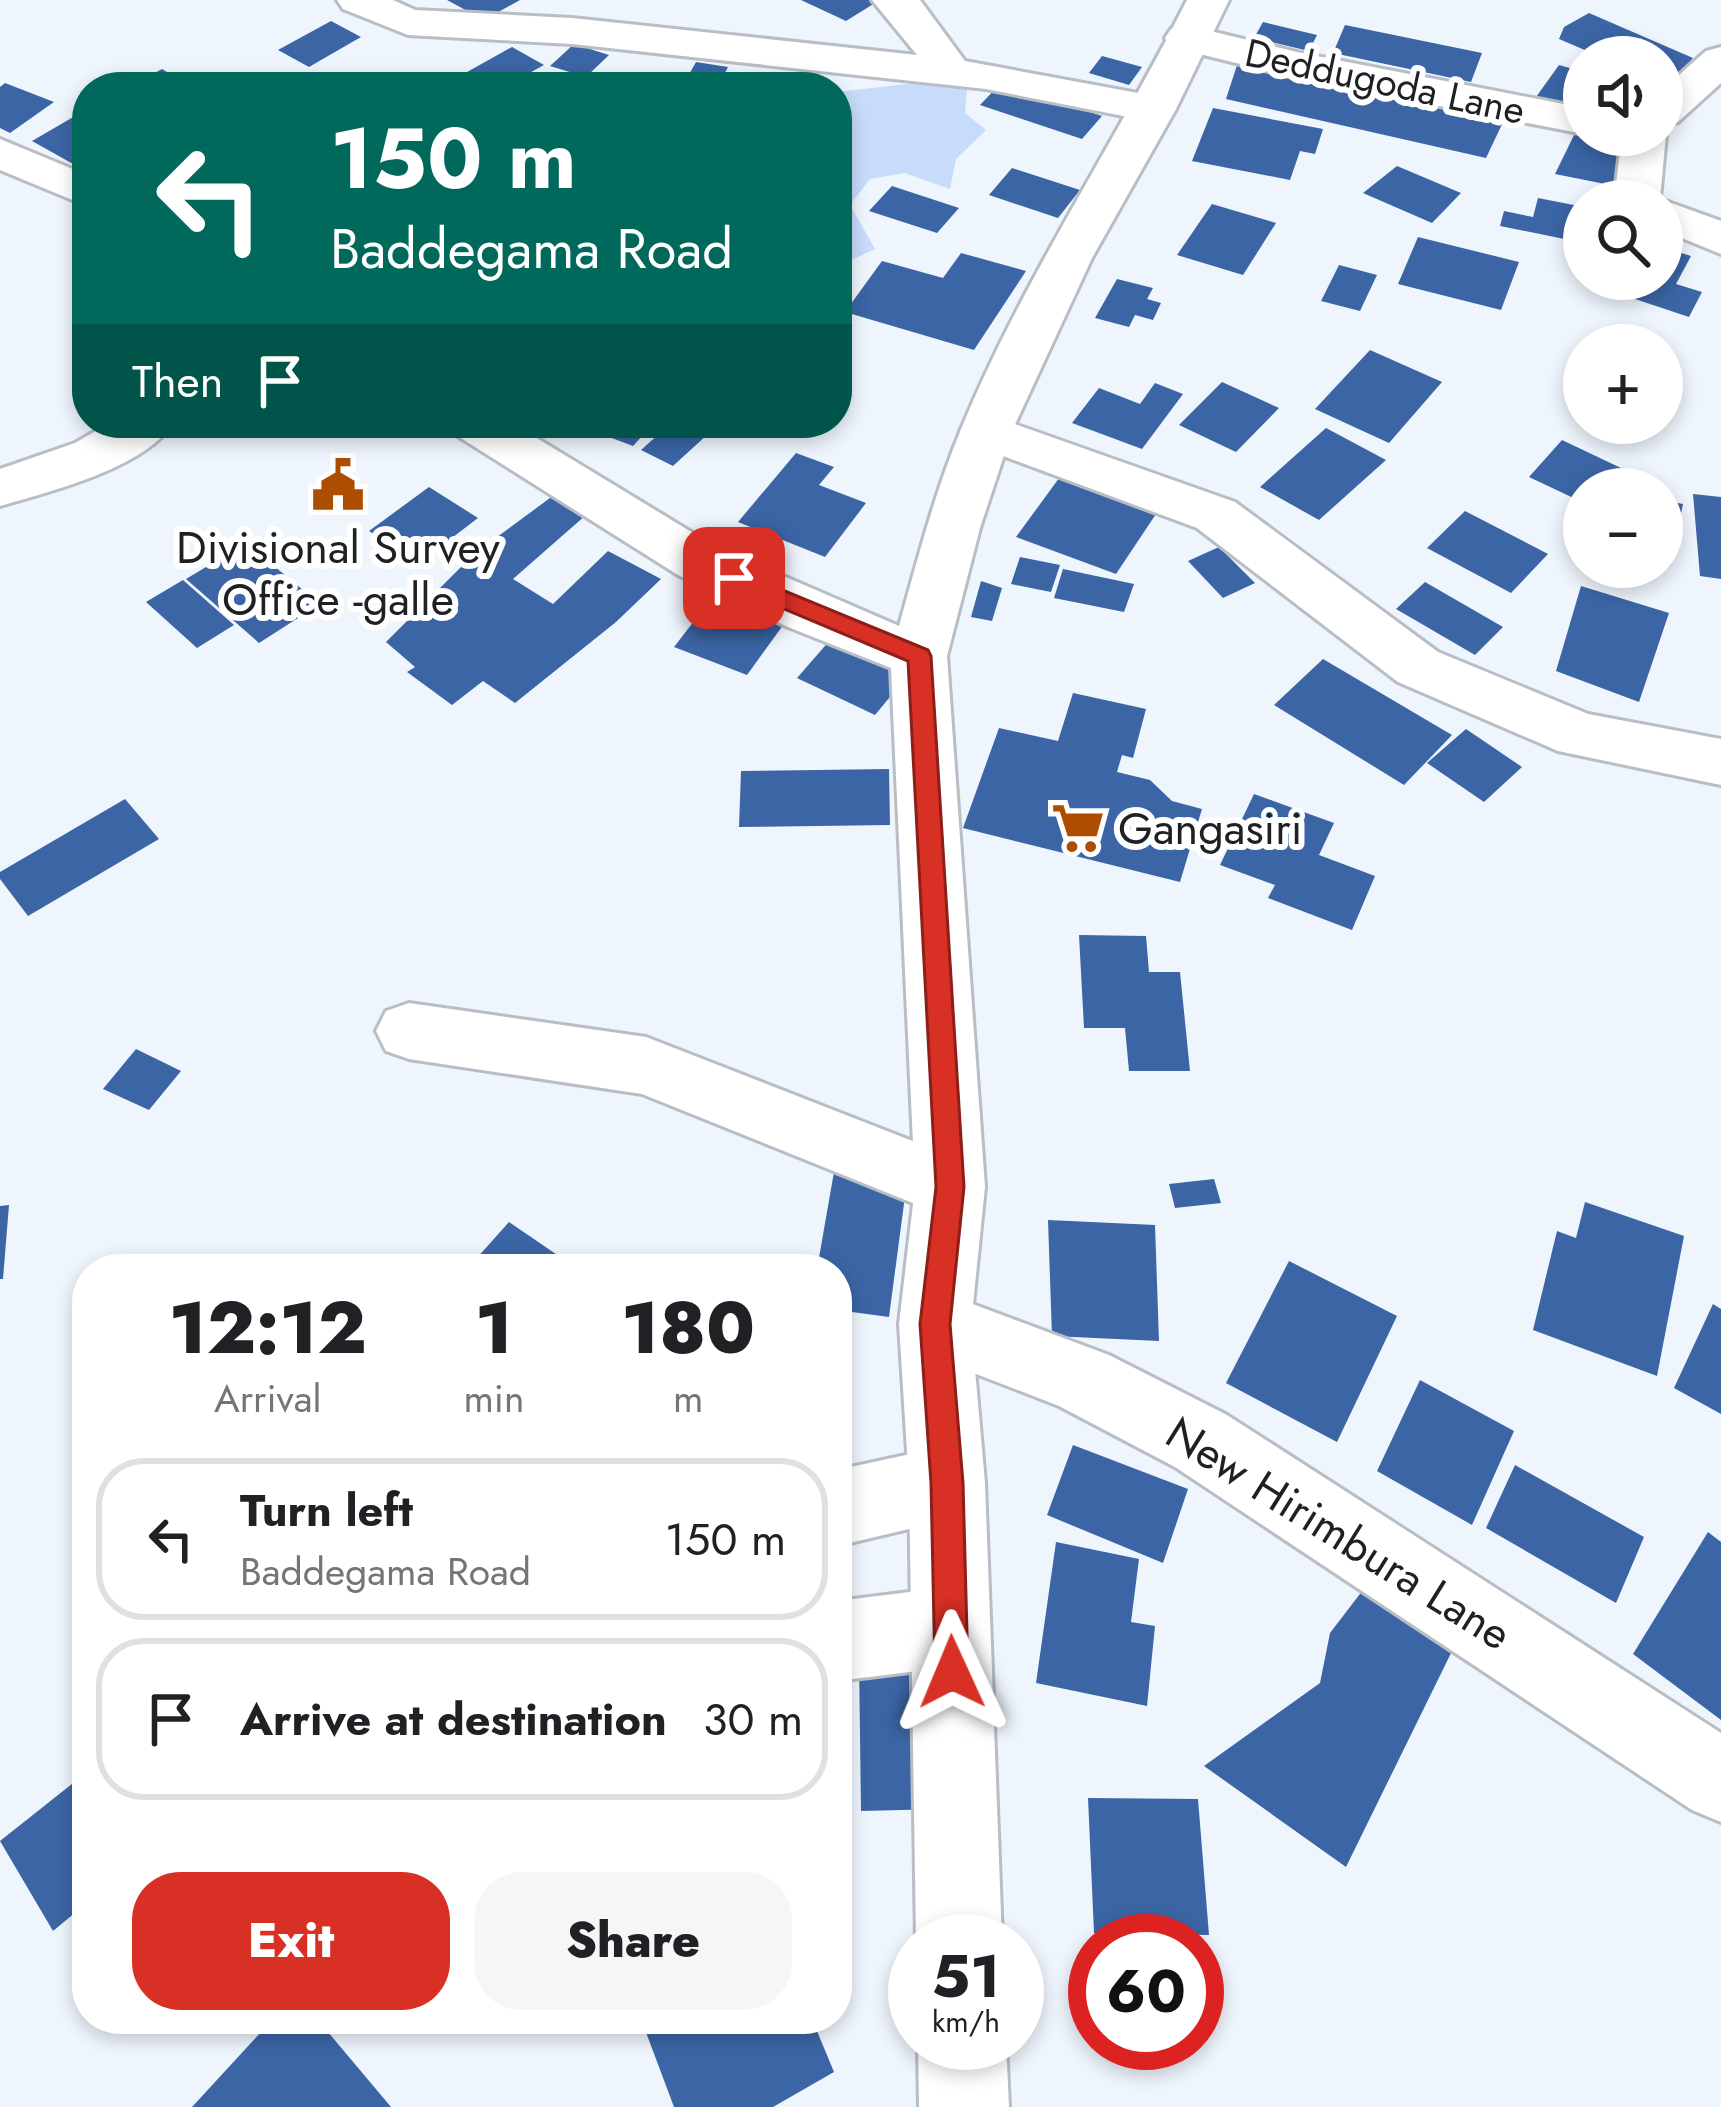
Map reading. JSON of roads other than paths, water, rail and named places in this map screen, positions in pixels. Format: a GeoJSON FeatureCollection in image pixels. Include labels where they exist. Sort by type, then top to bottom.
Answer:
{"type":"FeatureCollection","features":[{"type":"Feature","properties":{"kind":"street"},"geometry":{"type":"LineString","coordinates":[[358,0],[408,22],[572,31],[952,73],[1154,110]]}},
{"type":"Feature","properties":{"kind":"street"},"geometry":{"type":"LineString","coordinates":[[893,0],[903,6],[952,73]]}},
{"type":"Feature","properties":{"kind":"street"},"geometry":{"type":"LineString","coordinates":[[958,1914],[947,1483],[935,1324],[950,1187],[919,656],[953,528],[986,431],[1068,258],[1154,110],[1197,19]]}},
{"type":"Feature","properties":{"kind":"street","name":"Deddugoda Lane"},"geometry":{"type":"LineString","coordinates":[[1197,19],[1346,75],[1563,117]]}},
{"type":"Feature","properties":{"kind":"street"},"geometry":{"type":"LineString","coordinates":[[1683,94],[1721,60]]}},
{"type":"Feature","properties":{"kind":"street"},"geometry":{"type":"LineString","coordinates":[[0,153],[72,186]]}},
{"type":"Feature","properties":{"kind":"street"},"geometry":{"type":"LineString","coordinates":[[1683,222],[1721,239]]}},
{"type":"Feature","properties":{"kind":"street"},"geometry":{"type":"LineString","coordinates":[[986,431],[1216,515],[1418,667],[1579,735],[1721,762]]}},
{"type":"Feature","properties":{"kind":"street"},"geometry":{"type":"LineString","coordinates":[[0,488],[94,456],[123,438]]}},
{"type":"Feature","properties":{"kind":"street"},"geometry":{"type":"LineString","coordinates":[[498,438],[697,561],[808,613],[919,656]]}},
{"type":"Feature","properties":{"kind":"street"},"geometry":{"type":"LineString","coordinates":[[409,1031],[646,1066],[950,1187]]}},
{"type":"Feature","properties":{"kind":"street","name":"New Hirimbura Lane"},"geometry":{"type":"LineString","coordinates":[[935,1324],[1083,1380],[1201,1441],[1721,1781]]}},
{"type":"Feature","properties":{"kind":"street"},"geometry":{"type":"LineString","coordinates":[[852,1505],[947,1483]]}},
{"type":"Feature","properties":{"kind":"street"},"geometry":{"type":"LineString","coordinates":[[852,1639],[950,1627]]}},
{"type":"Feature","properties":{"kind":"street"},"geometry":{"type":"LineString","coordinates":[[963,2070],[964,2107]]}},
{"type":"Feature","properties":{"kind":"place","name":"Divisional Survey Office -galle"},"geometry":{"type":"Point","coordinates":[338,485]}},
{"type":"Feature","properties":{"kind":"place","name":"Gangasiri"},"geometry":{"type":"Point","coordinates":[1078,828]}}]}
